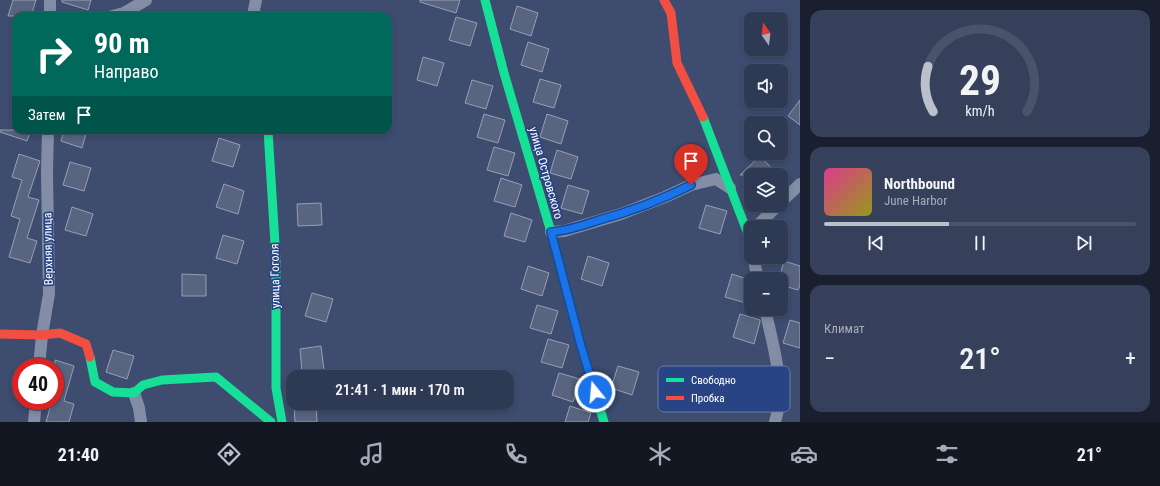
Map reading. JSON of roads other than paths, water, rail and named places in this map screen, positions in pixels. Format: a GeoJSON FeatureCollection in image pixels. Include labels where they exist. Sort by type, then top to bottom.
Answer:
{"type":"FeatureCollection","features":[{"type":"Feature","properties":{"kind":"street"},"geometry":{"type":"LineString","coordinates":[[50,0],[50,12]]}},
{"type":"Feature","properties":{"kind":"street"},"geometry":{"type":"LineString","coordinates":[[126,12],[146,0]]}},
{"type":"Feature","properties":{"kind":"street","name":"улица Островского"},"geometry":{"type":"LineString","coordinates":[[485,0],[504,73],[551,232],[581,346],[604,422]]}},
{"type":"Feature","properties":{"kind":"street"},"geometry":{"type":"LineString","coordinates":[[664,0],[671,13],[677,63],[706,124],[730,188],[746,220]]}},
{"type":"Feature","properties":{"kind":"street","name":"Верхняя улица"},"geometry":{"type":"LineString","coordinates":[[40,358],[49,294],[48,134]]}},
{"type":"Feature","properties":{"kind":"street","name":"улица Гоголя"},"geometry":{"type":"LineString","coordinates":[[268,134],[268,156],[276,260],[276,388],[282,422]]}},
{"type":"Feature","properties":{"kind":"street"},"geometry":{"type":"LineString","coordinates":[[551,232],[564,231],[621,214],[691,185],[716,178],[730,188]]}},
{"type":"Feature","properties":{"kind":"street"},"geometry":{"type":"LineString","coordinates":[[795,197],[800,184]]}},
{"type":"Feature","properties":{"kind":"street"},"geometry":{"type":"LineString","coordinates":[[763,220],[771,212]]}},
{"type":"Feature","properties":{"kind":"street"},"geometry":{"type":"LineString","coordinates":[[767,316],[778,366]]}},
{"type":"Feature","properties":{"kind":"street"},"geometry":{"type":"LineString","coordinates":[[0,334],[42,335],[60,333],[86,344],[92,362],[95,382],[113,392],[134,393],[143,385],[162,380],[216,377],[271,422]]}},
{"type":"Feature","properties":{"kind":"street"},"geometry":{"type":"LineString","coordinates":[[134,393],[139,408],[141,422]]}},
{"type":"Feature","properties":{"kind":"street"},"geometry":{"type":"LineString","coordinates":[[34,422],[35,410]]}},
{"type":"Feature","properties":{"kind":"street"},"geometry":{"type":"LineString","coordinates":[[775,422],[778,412]]}}]}
